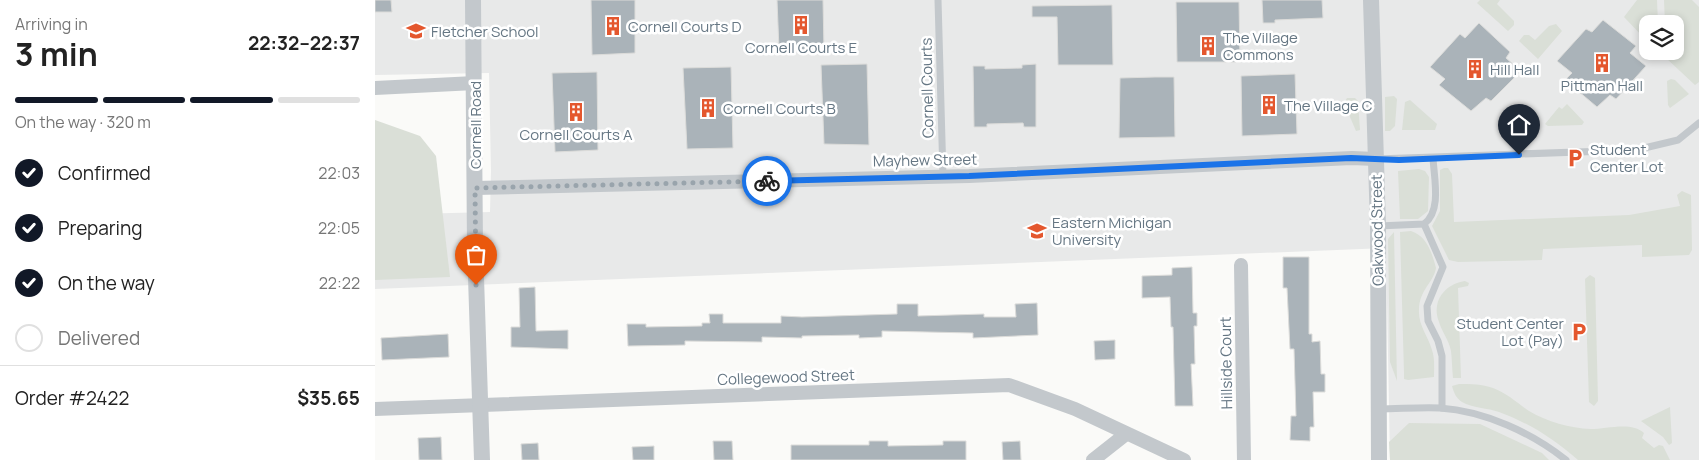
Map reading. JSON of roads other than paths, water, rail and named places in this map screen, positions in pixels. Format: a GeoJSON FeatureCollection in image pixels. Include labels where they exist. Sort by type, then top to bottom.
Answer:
{"type":"FeatureCollection","features":[{"type":"Feature","properties":{"kind":"street","name":"Cornell Road"},"geometry":{"type":"LineString","coordinates":[[473,0],[481,460]]}},
{"type":"Feature","properties":{"kind":"street","name":"Oakwood Street"},"geometry":{"type":"LineString","coordinates":[[1371,0],[1378,226],[1379,460]]}},
{"type":"Feature","properties":{"kind":"street"},"geometry":{"type":"LineString","coordinates":[[375,88],[475,83]]}},
{"type":"Feature","properties":{"kind":"street","name":"Mayhew Street"},"geometry":{"type":"LineString","coordinates":[[475,188],[943,176],[1351,158],[1375,159]]}},
{"type":"Feature","properties":{"kind":"street","name":"Hillside Court"},"geometry":{"type":"LineString","coordinates":[[1241,265],[1244,460]]}},
{"type":"Feature","properties":{"kind":"street","name":"Collegewood Street"},"geometry":{"type":"LineString","coordinates":[[375,409],[1009,385],[1075,409],[1183,460]]}},
{"type":"Feature","properties":{"kind":"street"},"geometry":{"type":"LineString","coordinates":[[1093,460],[1126,434]]}},
{"type":"Feature","properties":{"kind":"lane","name":"Cornell Courts"},"geometry":{"type":"LineString","coordinates":[[938,0],[943,176]]}},
{"type":"Feature","properties":{"kind":"lane"},"geometry":{"type":"LineString","coordinates":[[1375,159],[1636,150],[1678,140],[1699,123]]}},
{"type":"Feature","properties":{"kind":"lane"},"geometry":{"type":"LineString","coordinates":[[1378,226],[1424,224],[1432,216],[1435,206],[1433,158]]}},
{"type":"Feature","properties":{"kind":"lane"},"geometry":{"type":"LineString","coordinates":[[1424,224],[1441,264],[1442,273],[1429,299],[1427,314],[1442,356],[1442,408]]}},
{"type":"Feature","properties":{"kind":"lane"},"geometry":{"type":"LineString","coordinates":[[1379,409],[1442,408],[1496,420],[1527,433],[1566,460]]}},
{"type":"Feature","properties":{"kind":"place","name":"Cornell Courts E"},"geometry":{"type":"Point","coordinates":[801,25]}},
{"type":"Feature","properties":{"kind":"place","name":"Cornell Courts D"},"geometry":{"type":"Point","coordinates":[613,26]}},
{"type":"Feature","properties":{"kind":"place","name":"Fletcher School"},"geometry":{"type":"Point","coordinates":[416,31]}},
{"type":"Feature","properties":{"kind":"place","name":"The Village Commons"},"geometry":{"type":"Point","coordinates":[1208,46]}},
{"type":"Feature","properties":{"kind":"place","name":"Pittman Hall"},"geometry":{"type":"Point","coordinates":[1602,63]}},
{"type":"Feature","properties":{"kind":"place","name":"Hill Hall"},"geometry":{"type":"Point","coordinates":[1475,69]}},
{"type":"Feature","properties":{"kind":"place","name":"The Village C"},"geometry":{"type":"Point","coordinates":[1269,105]}},
{"type":"Feature","properties":{"kind":"place","name":"Cornell Courts B"},"geometry":{"type":"Point","coordinates":[708,108]}},
{"type":"Feature","properties":{"kind":"place","name":"Cornell Courts A"},"geometry":{"type":"Point","coordinates":[576,112]}},
{"type":"Feature","properties":{"kind":"place","name":"Student Center Lot"},"geometry":{"type":"Point","coordinates":[1575,158]}},
{"type":"Feature","properties":{"kind":"place","name":"Eastern Michigan University"},"geometry":{"type":"Point","coordinates":[1037,231]}},
{"type":"Feature","properties":{"kind":"place","name":"Student Center Lot (Pay)"},"geometry":{"type":"Point","coordinates":[1579,332]}}]}
